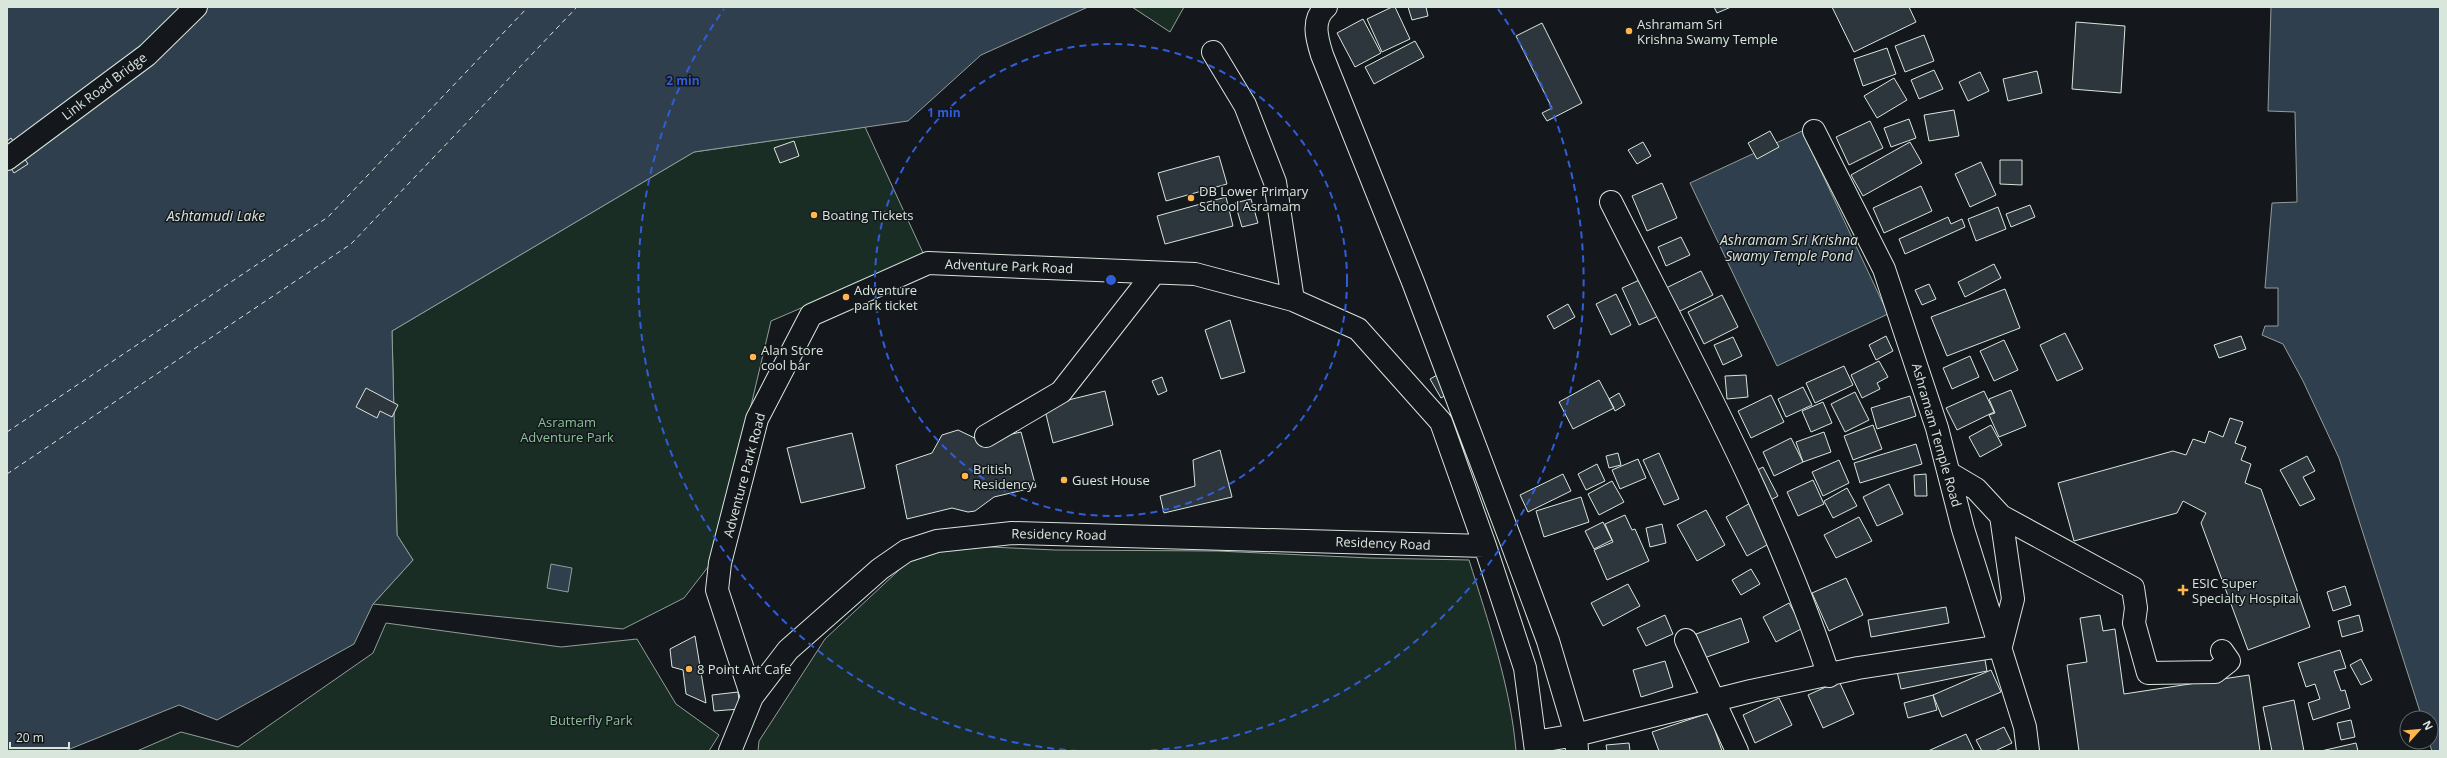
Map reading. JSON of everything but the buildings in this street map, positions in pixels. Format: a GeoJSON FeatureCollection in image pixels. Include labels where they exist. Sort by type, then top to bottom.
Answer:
{"type":"FeatureCollection","features":[{"type":"Feature","properties":{"kind":"street","name":"Link Road Bridge"},"geometry":{"type":"LineString","coordinates":[[7,158],[147,55],[196,7]]}},
{"type":"Feature","properties":{"kind":"street"},"geometry":{"type":"LineString","coordinates":[[1326,7],[1321,11],[1316,22],[1316,35],[1322,55],[1412,282],[1548,641],[1576,743]]}},
{"type":"Feature","properties":{"kind":"street"},"geometry":{"type":"LineString","coordinates":[[1213,52],[1245,105],[1275,182],[1293,300]]}},
{"type":"Feature","properties":{"kind":"street","name":"Ashramam Temple Road"},"geometry":{"type":"LineString","coordinates":[[1814,131],[1884,269],[1913,351],[1937,428],[1971,554],[2001,646],[2025,727],[2028,751]]}},
{"type":"Feature","properties":{"kind":"street"},"geometry":{"type":"LineString","coordinates":[[1611,202],[1733,445],[1792,571],[1808,612],[1829,676]]}},
{"type":"Feature","properties":{"kind":"street","name":"Adventure Park Road"},"geometry":{"type":"LineString","coordinates":[[752,697],[717,590],[720,563],[757,419],[811,315],[928,263],[1195,274],[1293,300],[1358,329],[1440,422],[1485,546],[1525,668],[1536,746]]}},
{"type":"Feature","properties":{"kind":"street"},"geometry":{"type":"LineString","coordinates":[[986,436],[1061,392],[1154,273]]}},
{"type":"Feature","properties":{"kind":"street"},"geometry":{"type":"LineString","coordinates":[[1948,473],[1976,489],[2003,526],[2133,588],[2136,608],[2134,623],[2148,673],[2215,672],[2229,661],[2222,651]]}},
{"type":"Feature","properties":{"kind":"street"},"geometry":{"type":"LineString","coordinates":[[1536,746],[1576,743],[1751,691],[1829,676],[1858,668],[2001,646],[2012,599],[2003,526]]}},
{"type":"Feature","properties":{"kind":"street"},"geometry":{"type":"LineString","coordinates":[[1971,554],[2003,526]]}},
{"type":"Feature","properties":{"kind":"street","name":"Residency Road"},"geometry":{"type":"LineString","coordinates":[[730,751],[752,697],[788,650],[880,569],[906,551],[937,541],[1012,533],[1485,546]]}},
{"type":"Feature","properties":{"kind":"street"},"geometry":{"type":"LineString","coordinates":[[1686,640],[1737,751]]}},
{"type":"Feature","properties":{"kind":"green space"},"geometry":{"type":"Polygon","coordinates":[[[1132,7],[1184,7],[1170,32],[1132,7]]]}},
{"type":"Feature","properties":{"kind":"green space","name":"Asramam Adventure Park"},"geometry":{"type":"Polygon","coordinates":[[[865,127],[924,255],[771,321],[715,558],[684,598],[623,629],[373,604],[413,560],[397,535],[392,331],[694,152],[865,127]]]}},
{"type":"Feature","properties":{"kind":"green space"},"geometry":{"type":"Polygon","coordinates":[[[927,544],[1055,550],[1217,551],[1370,558],[1469,560],[1504,679],[1516,751],[758,751],[759,741],[825,639],[927,544]]]}},
{"type":"Feature","properties":{"kind":"green space","name":"Butterfly Park"},"geometry":{"type":"Polygon","coordinates":[[[386,623],[561,647],[637,639],[676,704],[719,735],[709,751],[137,751],[181,732],[238,747],[373,653],[386,623]]]}},
{"type":"Feature","properties":{"kind":"water","name":"Ashtamudi Lake"},"geometry":{"type":"Polygon","coordinates":[[[7,7],[1088,7],[981,55],[908,121],[694,152],[392,331],[397,535],[413,560],[373,604],[354,644],[217,720],[179,705],[65,751],[7,751],[7,7]]]}},
{"type":"Feature","properties":{"kind":"water"},"geometry":{"type":"Polygon","coordinates":[[[2271,7],[2440,7],[2440,751],[2432,750],[2439,750],[2439,710],[2419,710],[2339,458],[2303,381],[2283,344],[2262,335],[2265,326],[2278,326],[2278,288],[2265,288],[2272,203],[2297,202],[2295,112],[2268,111],[2271,7]]]}},
{"type":"Feature","properties":{"kind":"water","name":"Ashramam Sri Krishna Swamy Temple Pond"},"geometry":{"type":"Polygon","coordinates":[[[1802,131],[1888,314],[1777,366],[1690,183],[1802,131]]]}},
{"type":"Feature","properties":{"kind":"water"},"geometry":{"type":"Polygon","coordinates":[[[551,564],[572,568],[568,592],[547,588],[551,564]]]}},
{"type":"Feature","properties":{"kind":"ferry route"},"geometry":{"type":"LineString","coordinates":[[7,432],[328,217],[528,7]]}},
{"type":"Feature","properties":{"kind":"ferry route"},"geometry":{"type":"LineString","coordinates":[[7,474],[351,244],[577,7]]}},
{"type":"Feature","properties":{"kind":"place","name":"Ashramam Sri Krishna Swamy Temple"},"geometry":{"type":"Point","coordinates":[1629,31]}},
{"type":"Feature","properties":{"kind":"place","name":"DB Lower Primary School Asramam"},"geometry":{"type":"Point","coordinates":[1191,198]}},
{"type":"Feature","properties":{"kind":"place","name":"Boating Tickets"},"geometry":{"type":"Point","coordinates":[814,215]}},
{"type":"Feature","properties":{"kind":"place","name":"Adventure park ticket"},"geometry":{"type":"Point","coordinates":[846,297]}},
{"type":"Feature","properties":{"kind":"place","name":"Alan Store cool bar"},"geometry":{"type":"Point","coordinates":[753,357]}},
{"type":"Feature","properties":{"kind":"place","name":"British Residency"},"geometry":{"type":"Point","coordinates":[965,476]}},
{"type":"Feature","properties":{"kind":"place","name":"Guest House"},"geometry":{"type":"Point","coordinates":[1064,480]}},
{"type":"Feature","properties":{"kind":"place","name":"ESIC Super Specialty Hospital"},"geometry":{"type":"Point","coordinates":[2183,590]}},
{"type":"Feature","properties":{"kind":"place","name":"8 Point Art Cafe"},"geometry":{"type":"Point","coordinates":[689,669]}}]}
